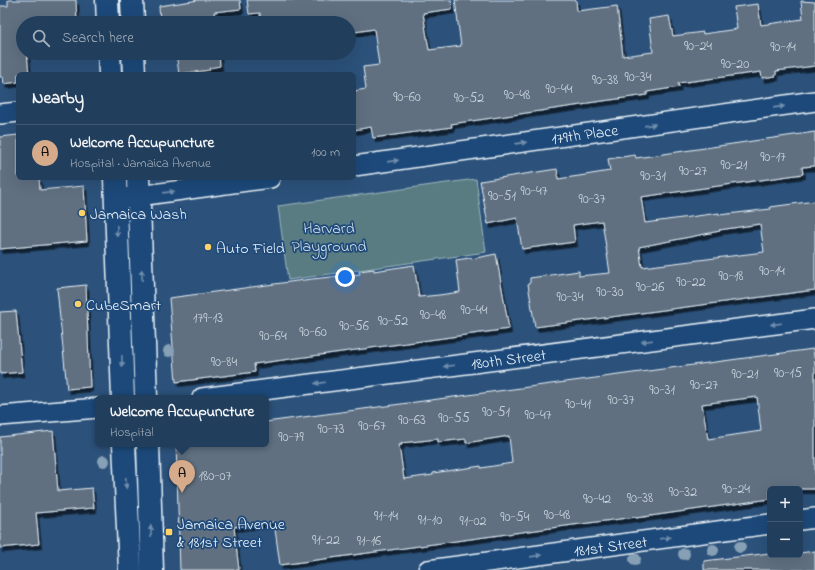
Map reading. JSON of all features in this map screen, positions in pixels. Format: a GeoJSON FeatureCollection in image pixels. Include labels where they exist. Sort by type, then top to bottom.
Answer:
{"type":"FeatureCollection","features":[{"type":"Feature","properties":{"kind":"main road"},"geometry":{"type":"LineString","coordinates":[[107,0],[108,16]]}},
{"type":"Feature","properties":{"kind":"main road"},"geometry":{"type":"LineString","coordinates":[[132,0],[133,16]]}},
{"type":"Feature","properties":{"kind":"main road"},"geometry":{"type":"LineString","coordinates":[[109,60],[110,72]]}},
{"type":"Feature","properties":{"kind":"main road"},"geometry":{"type":"LineString","coordinates":[[133,60],[134,72]]}},
{"type":"Feature","properties":{"kind":"main road"},"geometry":{"type":"LineString","coordinates":[[115,180],[123,395]]}},
{"type":"Feature","properties":{"kind":"main road"},"geometry":{"type":"LineString","coordinates":[[138,187],[146,395]]}},
{"type":"Feature","properties":{"kind":"main road"},"geometry":{"type":"LineString","coordinates":[[124,447],[130,570]]}},
{"type":"Feature","properties":{"kind":"main road"},"geometry":{"type":"LineString","coordinates":[[148,447],[152,570]]}},
{"type":"Feature","properties":{"kind":"street","name":"179th Place"},"geometry":{"type":"LineString","coordinates":[[356,166],[815,102]]}},
{"type":"Feature","properties":{"kind":"street"},"geometry":{"type":"LineString","coordinates":[[0,114],[16,112]]}},
{"type":"Feature","properties":{"kind":"street"},"geometry":{"type":"LineString","coordinates":[[116,199],[138,187],[241,180]]}},
{"type":"Feature","properties":{"kind":"street","name":"180th Street"},"geometry":{"type":"LineString","coordinates":[[225,395],[815,319]]}},
{"type":"Feature","properties":{"kind":"street"},"geometry":{"type":"LineString","coordinates":[[0,416],[95,408]]}},
{"type":"Feature","properties":{"kind":"street"},"geometry":{"type":"LineString","coordinates":[[803,520],[815,518]]}},
{"type":"Feature","properties":{"kind":"street","name":"181st Street"},"geometry":{"type":"LineString","coordinates":[[428,570],[516,564],[767,524]]}},
{"type":"Feature","properties":{"kind":"green space","name":"Harvard Playground"},"geometry":{"type":"Polygon","coordinates":[[[476,179],[486,252],[288,280],[278,206],[476,179]]]}},
{"type":"Feature","properties":{"kind":"building"},"geometry":{"type":"Polygon","coordinates":[[[8,0],[76,0],[77,16],[16,16],[16,60],[28,60],[29,72],[16,72],[16,82],[4,84],[3,77],[0,77],[0,6],[8,6],[8,0]]]}},
{"type":"Feature","properties":{"kind":"building"},"geometry":{"type":"Polygon","coordinates":[[[199,0],[240,0],[241,9],[214,12],[215,16],[160,16],[159,6],[199,0]]]}},
{"type":"Feature","properties":{"kind":"building"},"geometry":{"type":"Polygon","coordinates":[[[247,0],[451,0],[452,9],[423,13],[429,50],[461,46],[455,0],[576,0],[577,11],[617,6],[623,56],[653,52],[649,19],[669,16],[673,36],[703,32],[703,34],[737,29],[734,7],[758,4],[761,25],[803,19],[801,1],[815,2],[815,66],[776,71],[776,76],[762,78],[761,72],[678,83],[679,87],[647,92],[647,95],[451,124],[452,127],[373,138],[371,127],[356,130],[356,91],[366,89],[363,67],[379,65],[374,29],[356,32],[356,16],[260,16],[260,13],[249,14],[247,0]]]}},
{"type":"Feature","properties":{"kind":"building"},"geometry":{"type":"Polygon","coordinates":[[[177,60],[220,60],[220,66],[209,68],[210,70],[179,72],[177,60]]]}},
{"type":"Feature","properties":{"kind":"building"},"geometry":{"type":"Polygon","coordinates":[[[815,132],[815,166],[802,167],[803,174],[641,197],[645,223],[719,213],[719,215],[771,209],[770,207],[815,201],[815,290],[535,327],[528,284],[530,283],[530,278],[579,271],[579,276],[610,273],[602,221],[573,225],[575,242],[522,249],[517,218],[488,224],[480,181],[557,169],[558,179],[579,176],[610,171],[608,159],[635,155],[636,158],[815,132]],[[760,224],[719,230],[720,231],[639,247],[642,267],[764,252],[760,224]]]}},
{"type":"Feature","properties":{"kind":"building"},"geometry":{"type":"Polygon","coordinates":[[[16,135],[16,180],[39,180],[40,190],[84,186],[87,241],[0,249],[0,137],[16,135]]]}},
{"type":"Feature","properties":{"kind":"building"},"geometry":{"type":"Polygon","coordinates":[[[496,254],[509,329],[254,364],[255,372],[176,382],[169,298],[360,274],[359,271],[374,269],[374,271],[414,265],[419,297],[439,295],[460,292],[456,260],[471,259],[496,254]]]}},
{"type":"Feature","properties":{"kind":"building"},"geometry":{"type":"Polygon","coordinates":[[[86,285],[90,387],[67,389],[57,288],[86,285]]]}},
{"type":"Feature","properties":{"kind":"building"},"geometry":{"type":"Polygon","coordinates":[[[16,311],[22,372],[0,374],[0,312],[16,311]]]}},
{"type":"Feature","properties":{"kind":"building"},"geometry":{"type":"Polygon","coordinates":[[[813,349],[815,365],[815,489],[803,489],[803,486],[767,486],[767,499],[280,565],[274,522],[234,527],[239,570],[180,570],[176,447],[269,447],[269,422],[813,349]],[[757,397],[702,404],[708,439],[761,431],[757,397]],[[509,436],[466,443],[466,439],[438,442],[438,439],[401,443],[402,445],[399,445],[404,479],[481,466],[481,468],[512,463],[509,436]]]}},
{"type":"Feature","properties":{"kind":"building"},"geometry":{"type":"Polygon","coordinates":[[[53,431],[58,491],[92,488],[94,508],[36,513],[39,544],[0,548],[0,437],[53,431]]]}},
{"type":"Feature","properties":{"kind":"building"},"geometry":{"type":"Polygon","coordinates":[[[815,551],[815,570],[704,570],[704,561],[767,553],[767,558],[803,558],[803,553],[815,551]]]}},
{"type":"Feature","properties":{"kind":"place","name":"Jamaica Wash"},"geometry":{"type":"Point","coordinates":[82,213]}},
{"type":"Feature","properties":{"kind":"place","name":"Auto Field"},"geometry":{"type":"Point","coordinates":[208,247]}},
{"type":"Feature","properties":{"kind":"place","name":"CubeSmart"},"geometry":{"type":"Point","coordinates":[78,304]}},
{"type":"Feature","properties":{"kind":"place","name":"Welcome Accupuncture"},"geometry":{"type":"Point","coordinates":[182,493]}},
{"type":"Feature","properties":{"kind":"place","name":"Jamaica Avenue & 181st Street"},"geometry":{"type":"Point","coordinates":[169,532]}}]}
